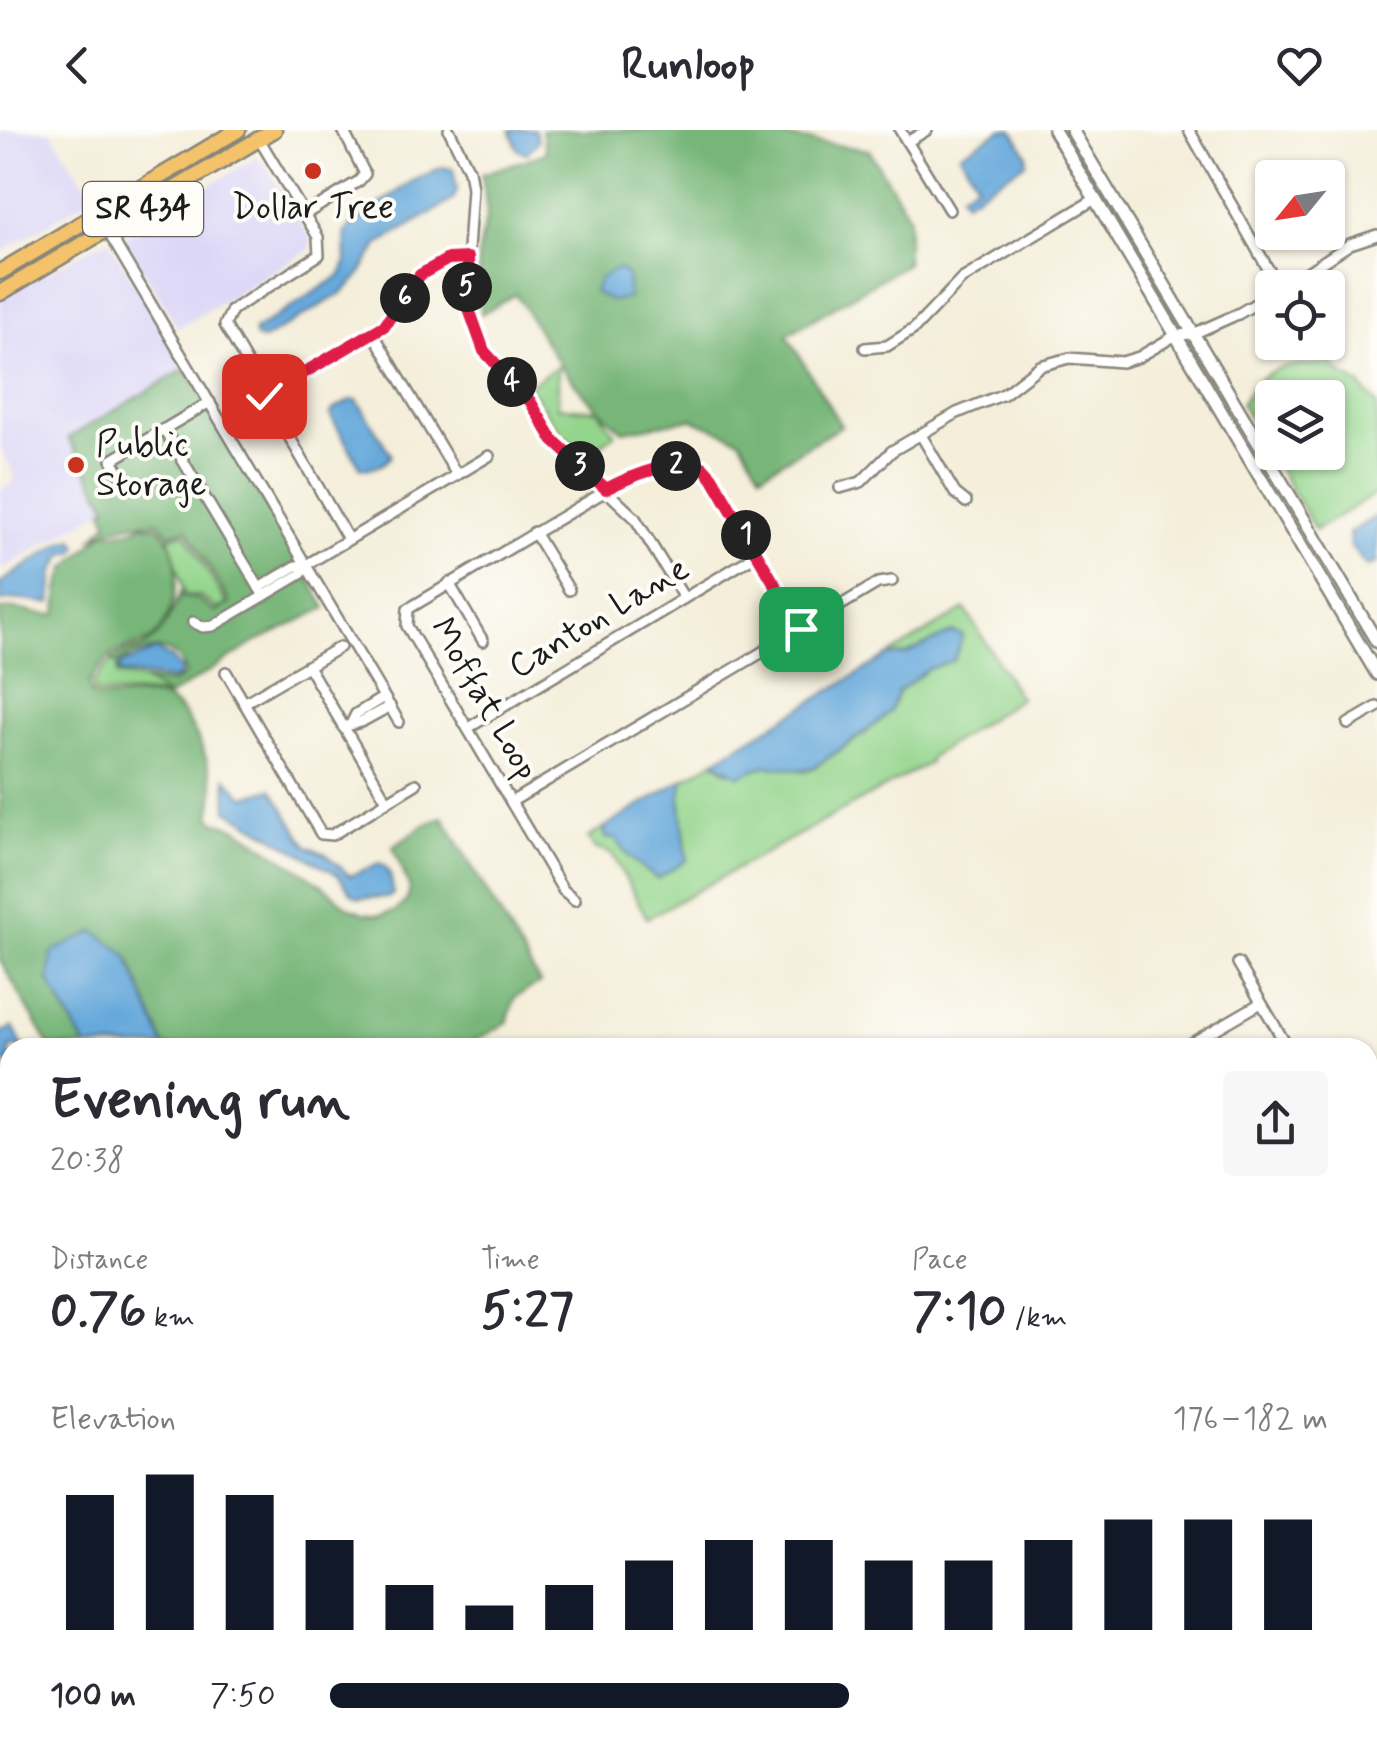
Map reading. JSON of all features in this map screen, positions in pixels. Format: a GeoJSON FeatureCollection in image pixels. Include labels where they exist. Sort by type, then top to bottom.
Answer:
{"type":"FeatureCollection","features":[{"type":"Feature","properties":{"kind":"main road"},"geometry":{"type":"LineString","coordinates":[[173,190],[199,164],[233,144],[239,130]]}},
{"type":"Feature","properties":{"kind":"main road","name":"SR 434"},"geometry":{"type":"LineString","coordinates":[[1,270],[239,130]]}},
{"type":"Feature","properties":{"kind":"main road","name":"SR 434"},"geometry":{"type":"LineString","coordinates":[[5,290],[259,134],[274,130]]}},
{"type":"Feature","properties":{"kind":"street"},"geometry":{"type":"LineString","coordinates":[[304,215],[365,174],[342,130]]}},
{"type":"Feature","properties":{"kind":"street"},"geometry":{"type":"LineString","coordinates":[[450,130],[469,170],[472,188],[470,312],[484,351],[530,401],[553,440],[636,518],[684,598]]}},
{"type":"Feature","properties":{"kind":"street"},"geometry":{"type":"LineString","coordinates":[[900,130],[949,210]]}},
{"type":"Feature","properties":{"kind":"street"},"geometry":{"type":"LineString","coordinates":[[908,142],[926,130]]}},
{"type":"Feature","properties":{"kind":"street"},"geometry":{"type":"LineString","coordinates":[[1054,130],[1377,674]]}},
{"type":"Feature","properties":{"kind":"street"},"geometry":{"type":"LineString","coordinates":[[1072,130],[1377,642]]}},
{"type":"Feature","properties":{"kind":"street"},"geometry":{"type":"LineString","coordinates":[[1189,130],[1271,270]]}},
{"type":"Feature","properties":{"kind":"street"},"geometry":{"type":"LineString","coordinates":[[259,134],[318,238],[319,255],[226,317],[228,334],[348,539]]}},
{"type":"Feature","properties":{"kind":"street"},"geometry":{"type":"LineString","coordinates":[[865,348],[887,346],[914,330],[962,279],[1095,199]]}},
{"type":"Feature","properties":{"kind":"street"},"geometry":{"type":"LineString","coordinates":[[107,230],[400,722]]}},
{"type":"Feature","properties":{"kind":"street"},"geometry":{"type":"LineString","coordinates":[[1309,270],[1350,244],[1377,235]]}},
{"type":"Feature","properties":{"kind":"street"},"geometry":{"type":"LineString","coordinates":[[264,396],[392,319],[420,275],[448,259],[468,258]]}},
{"type":"Feature","properties":{"kind":"street"},"geometry":{"type":"LineString","coordinates":[[1,270],[5,290]]}},
{"type":"Feature","properties":{"kind":"street"},"geometry":{"type":"LineString","coordinates":[[840,488],[860,482],[892,451],[968,406],[1004,394],[1028,372],[1053,360],[1122,362],[1255,304]]}},
{"type":"Feature","properties":{"kind":"street"},"geometry":{"type":"LineString","coordinates":[[373,332],[457,474]]}},
{"type":"Feature","properties":{"kind":"street"},"geometry":{"type":"LineString","coordinates":[[100,466],[210,402]]}},
{"type":"Feature","properties":{"kind":"street"},"geometry":{"type":"LineString","coordinates":[[164,429],[262,592]]}},
{"type":"Feature","properties":{"kind":"street"},"geometry":{"type":"LineString","coordinates":[[921,435],[955,493],[966,502]]}},
{"type":"Feature","properties":{"kind":"street"},"geometry":{"type":"LineString","coordinates":[[193,622],[213,626],[284,579],[296,566],[306,565],[489,456]]}},
{"type":"Feature","properties":{"kind":"street"},"geometry":{"type":"LineString","coordinates":[[112,460],[120,475]]}},
{"type":"Feature","properties":{"kind":"street","name":"Moffat Loop"},"geometry":{"type":"LineString","coordinates":[[575,900],[563,890],[406,618],[412,605],[606,489],[653,470],[703,467],[801,629]]}},
{"type":"Feature","properties":{"kind":"street"},"geometry":{"type":"LineString","coordinates":[[534,532],[568,590]]}},
{"type":"Feature","properties":{"kind":"street","name":"Canton Lane"},"geometry":{"type":"LineString","coordinates":[[468,728],[758,554]]}},
{"type":"Feature","properties":{"kind":"street"},"geometry":{"type":"LineString","coordinates":[[511,802],[878,582],[892,581]]}},
{"type":"Feature","properties":{"kind":"street"},"geometry":{"type":"LineString","coordinates":[[449,583],[483,641]]}},
{"type":"Feature","properties":{"kind":"street"},"geometry":{"type":"LineString","coordinates":[[1328,592],[1342,584]]}},
{"type":"Feature","properties":{"kind":"street"},"geometry":{"type":"LineString","coordinates":[[244,703],[340,647]]}},
{"type":"Feature","properties":{"kind":"street"},"geometry":{"type":"LineString","coordinates":[[308,666],[348,724],[388,802]]}},
{"type":"Feature","properties":{"kind":"street"},"geometry":{"type":"LineString","coordinates":[[226,672],[321,834],[332,835],[416,784]]}},
{"type":"Feature","properties":{"kind":"street"},"geometry":{"type":"LineString","coordinates":[[348,724],[387,701]]}},
{"type":"Feature","properties":{"kind":"street"},"geometry":{"type":"LineString","coordinates":[[1348,724],[1377,707]]}},
{"type":"Feature","properties":{"kind":"street"},"geometry":{"type":"LineString","coordinates":[[1238,963],[1282,1038]]}},
{"type":"Feature","properties":{"kind":"street"},"geometry":{"type":"LineString","coordinates":[[1200,1038],[1261,1003]]}},
{"type":"Feature","properties":{"kind":"shaded area"},"geometry":{"type":"Polygon","coordinates":[[[0,130],[50,130],[93,196],[0,253],[0,130]]]}},
{"type":"Feature","properties":{"kind":"shaded area"},"geometry":{"type":"Polygon","coordinates":[[[256,158],[266,165],[311,240],[310,249],[178,328],[123,237],[151,226],[256,158]]]}},
{"type":"Feature","properties":{"kind":"shaded area"},"geometry":{"type":"Polygon","coordinates":[[[108,239],[185,369],[69,438],[108,507],[0,571],[0,490],[13,483],[15,475],[0,447],[0,298],[108,239]]]}},
{"type":"Feature","properties":{"kind":"green space"},"geometry":{"type":"Polygon","coordinates":[[[542,130],[738,130],[869,150],[909,216],[906,264],[787,335],[841,426],[761,474],[740,439],[692,419],[623,431],[562,368],[516,294],[481,314],[478,257],[487,212],[482,174],[546,153],[542,130]]]}},
{"type":"Feature","properties":{"kind":"green space"},"geometry":{"type":"Polygon","coordinates":[[[1329,362],[1360,385],[1377,405],[1377,493],[1315,530],[1280,470],[1345,470],[1345,380],[1259,380],[1288,367],[1329,362]]]}},
{"type":"Feature","properties":{"kind":"green space"},"geometry":{"type":"Polygon","coordinates":[[[558,366],[558,407],[598,410],[615,434],[585,457],[553,423],[529,385],[558,366]]]}},
{"type":"Feature","properties":{"kind":"green space"},"geometry":{"type":"Polygon","coordinates":[[[185,369],[299,562],[276,574],[285,588],[306,573],[326,608],[256,642],[168,697],[144,680],[174,683],[185,674],[174,654],[166,650],[147,651],[117,664],[111,661],[156,637],[181,592],[182,597],[198,599],[215,612],[230,603],[187,529],[169,534],[159,522],[141,523],[114,528],[91,540],[108,523],[103,510],[108,507],[68,438],[185,369]]]}},
{"type":"Feature","properties":{"kind":"green space"},"geometry":{"type":"Polygon","coordinates":[[[1255,384],[1255,428],[1241,404],[1255,384]]]}},
{"type":"Feature","properties":{"kind":"green space"},"geometry":{"type":"Polygon","coordinates":[[[142,525],[158,526],[167,537],[176,564],[175,594],[157,634],[116,652],[103,664],[89,683],[92,695],[154,696],[172,703],[189,722],[207,761],[213,784],[210,816],[214,821],[238,829],[321,884],[348,907],[364,913],[396,911],[407,900],[410,889],[393,847],[443,817],[540,983],[515,997],[507,1023],[480,1038],[161,1038],[127,955],[49,981],[81,1038],[45,1038],[0,960],[0,610],[57,614],[66,568],[104,533],[129,531],[142,525]]]}},
{"type":"Feature","properties":{"kind":"green space"},"geometry":{"type":"Polygon","coordinates":[[[185,533],[227,604],[217,609],[200,596],[185,595],[169,537],[185,533]]]}},
{"type":"Feature","properties":{"kind":"green space"},"geometry":{"type":"Polygon","coordinates":[[[965,609],[1020,698],[929,758],[929,763],[647,918],[612,854],[594,848],[588,838],[605,827],[605,837],[616,838],[629,857],[657,879],[687,859],[680,798],[684,779],[714,761],[728,772],[774,764],[805,771],[815,767],[866,733],[895,701],[898,692],[928,669],[954,659],[953,632],[906,654],[887,656],[965,609]]]}},
{"type":"Feature","properties":{"kind":"green space"},"geometry":{"type":"Polygon","coordinates":[[[111,661],[117,664],[117,675],[144,680],[168,697],[95,692],[93,683],[111,661]]]}},
{"type":"Feature","properties":{"kind":"water"},"geometry":{"type":"Polygon","coordinates":[[[510,130],[535,130],[538,141],[527,153],[518,150],[510,130]]]}},
{"type":"Feature","properties":{"kind":"water"},"geometry":{"type":"Polygon","coordinates":[[[1001,130],[1013,130],[1027,154],[1026,163],[965,201],[961,194],[977,183],[960,154],[1001,130]]]}},
{"type":"Feature","properties":{"kind":"water"},"geometry":{"type":"Polygon","coordinates":[[[442,167],[453,169],[457,190],[453,200],[379,244],[357,279],[342,293],[263,340],[256,338],[254,331],[341,275],[346,263],[345,232],[353,224],[411,182],[442,167]]]}},
{"type":"Feature","properties":{"kind":"water"},"geometry":{"type":"Polygon","coordinates":[[[618,268],[628,277],[628,298],[610,301],[594,292],[599,279],[618,268]]]}},
{"type":"Feature","properties":{"kind":"water"},"geometry":{"type":"Polygon","coordinates":[[[357,400],[391,455],[378,466],[361,468],[330,415],[357,400]]]}},
{"type":"Feature","properties":{"kind":"water"},"geometry":{"type":"Polygon","coordinates":[[[1377,516],[1377,563],[1367,567],[1350,545],[1349,533],[1377,516]]]}},
{"type":"Feature","properties":{"kind":"water"},"geometry":{"type":"Polygon","coordinates":[[[74,539],[78,546],[74,553],[65,553],[54,571],[51,603],[0,602],[0,583],[63,542],[74,539]]]}},
{"type":"Feature","properties":{"kind":"water"},"geometry":{"type":"Polygon","coordinates":[[[953,632],[963,635],[954,660],[928,669],[898,692],[890,712],[815,767],[764,767],[740,776],[714,761],[887,656],[906,654],[953,632]]]}},
{"type":"Feature","properties":{"kind":"water"},"geometry":{"type":"Polygon","coordinates":[[[156,650],[171,658],[182,671],[174,680],[119,673],[120,665],[156,650]]]}},
{"type":"Feature","properties":{"kind":"water"},"geometry":{"type":"Polygon","coordinates":[[[226,778],[244,797],[272,789],[307,846],[326,854],[350,876],[379,863],[383,865],[390,876],[393,894],[360,898],[352,894],[338,875],[227,810],[226,778]]]}},
{"type":"Feature","properties":{"kind":"water"},"geometry":{"type":"Polygon","coordinates":[[[684,779],[680,798],[687,860],[657,879],[629,857],[616,839],[605,838],[605,827],[684,779]]]}},
{"type":"Feature","properties":{"kind":"water"},"geometry":{"type":"Polygon","coordinates":[[[95,931],[127,955],[161,1038],[81,1038],[49,981],[52,952],[95,931]]]}},
{"type":"Feature","properties":{"kind":"water"},"geometry":{"type":"Polygon","coordinates":[[[13,1027],[18,1038],[0,1038],[0,1033],[13,1027]]]}},
{"type":"Feature","properties":{"kind":"place","name":"Dollar Tree"},"geometry":{"type":"Point","coordinates":[313,171]}},
{"type":"Feature","properties":{"kind":"place","name":"Public Storage"},"geometry":{"type":"Point","coordinates":[76,465]}},
{"type":"Feature","properties":{"kind":"route"},"geometry":{"type":"LineString","coordinates":[[264,396],[384,326],[420,275],[448,259],[468,258],[470,312],[484,351],[530,401],[553,440],[606,489],[653,470],[703,467],[801,629]]}}]}
